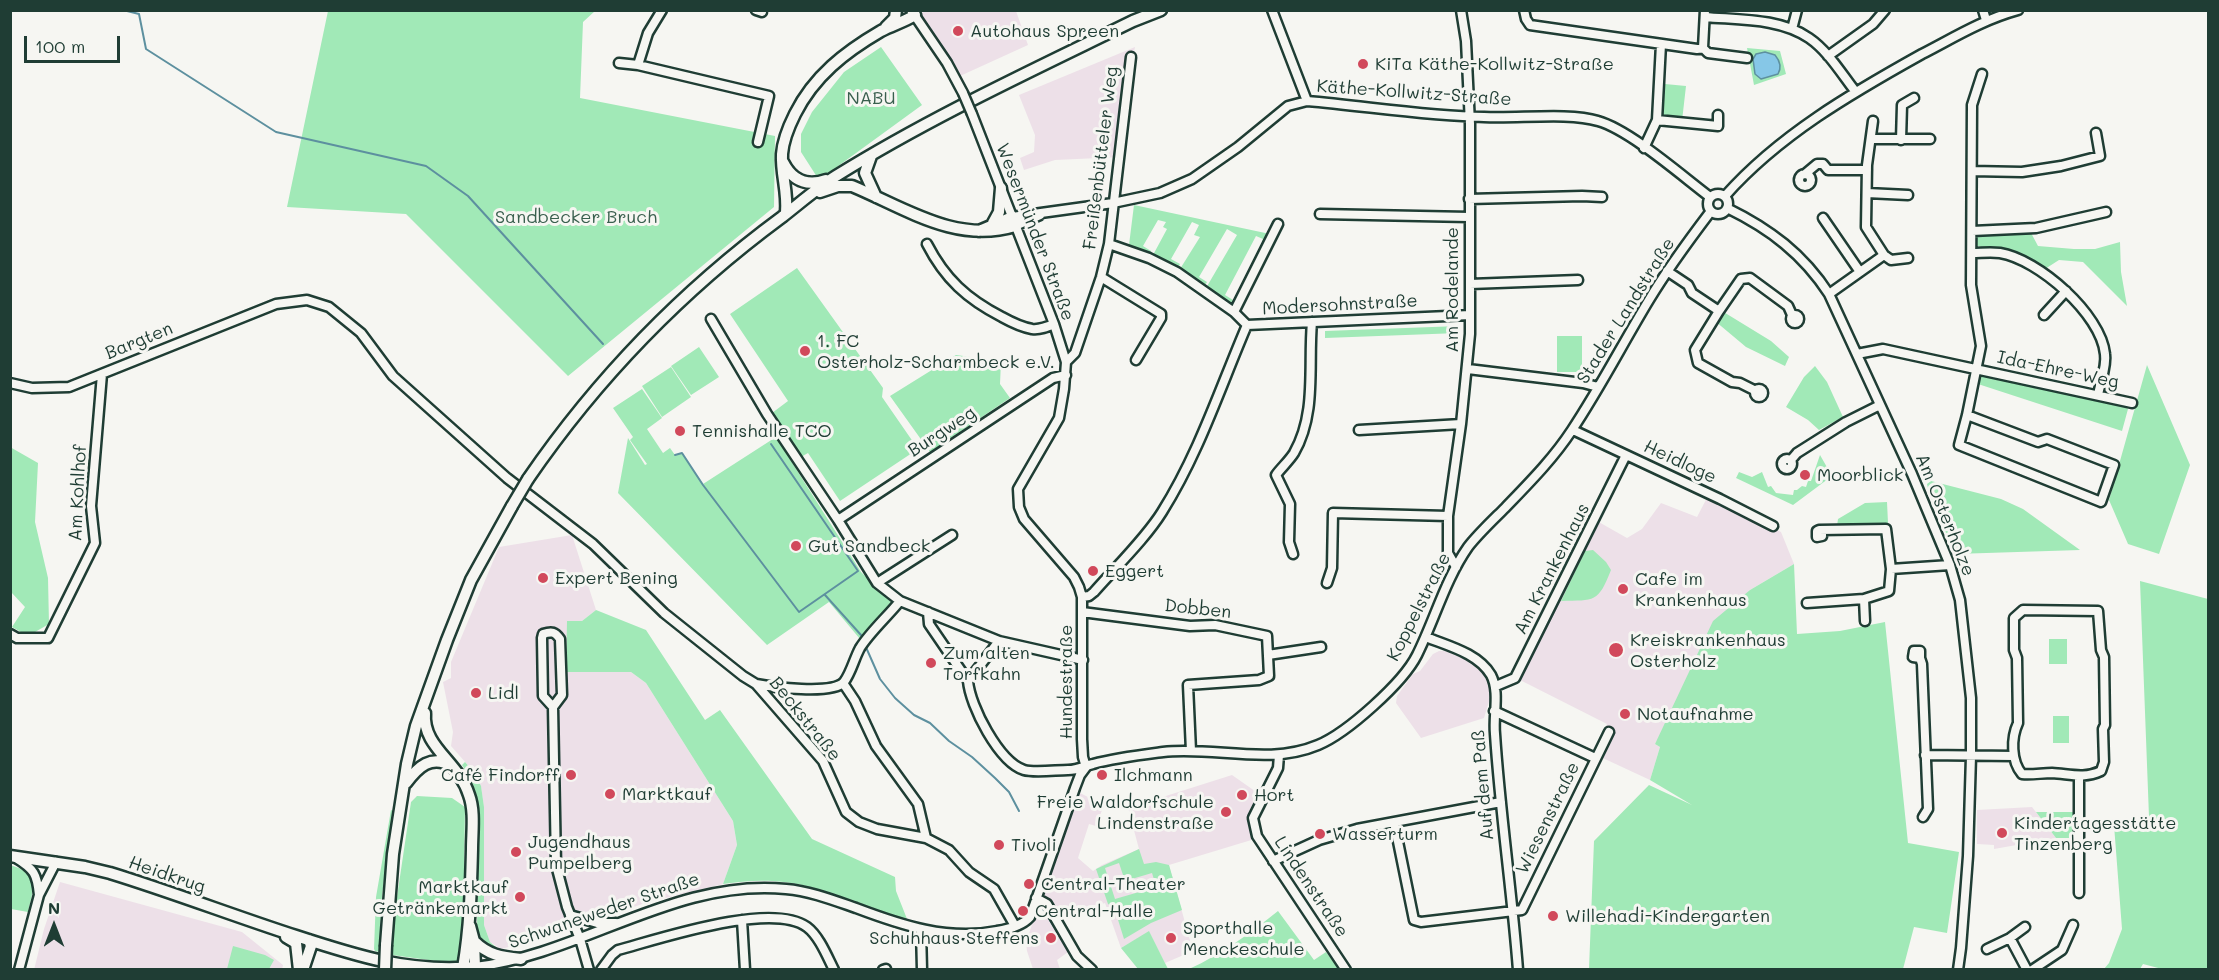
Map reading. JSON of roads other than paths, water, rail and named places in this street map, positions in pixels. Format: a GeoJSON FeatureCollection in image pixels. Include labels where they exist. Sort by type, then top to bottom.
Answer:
{"type":"FeatureCollection","features":[{"type":"Feature","properties":{"kind":"main road"},"geometry":{"type":"LineString","coordinates":[[385,969],[393,854],[416,726],[426,698],[471,580],[528,479],[595,390],[655,324],[733,255],[834,178],[895,141],[1122,26],[1161,10]]}},
{"type":"Feature","properties":{"kind":"main road"},"geometry":{"type":"LineString","coordinates":[[883,30],[896,14],[912,12]]}},
{"type":"Feature","properties":{"kind":"main road"},"geometry":{"type":"LineString","coordinates":[[786,213],[788,193],[783,175],[783,146],[792,121],[814,84],[831,65],[912,12]]}},
{"type":"Feature","properties":{"kind":"main road"},"geometry":{"type":"LineString","coordinates":[[871,156],[865,172],[876,197]]}},
{"type":"Feature","properties":{"kind":"main road"},"geometry":{"type":"LineString","coordinates":[[783,161],[796,180],[802,182],[810,184],[834,178]]}},
{"type":"Feature","properties":{"kind":"main road"},"geometry":{"type":"LineString","coordinates":[[808,197],[831,188],[852,186],[955,229],[992,231],[1014,221]]}},
{"type":"Feature","properties":{"kind":"main road"},"geometry":{"type":"LineString","coordinates":[[993,223],[999,212],[1001,188]]}},
{"type":"Feature","properties":{"kind":"main road"},"geometry":{"type":"LineString","coordinates":[[978,231],[993,223],[1014,221]]}},
{"type":"Feature","properties":{"kind":"main road"},"geometry":{"type":"LineString","coordinates":[[426,698],[424,725],[427,734],[432,743],[463,778],[470,796],[472,816],[470,926],[463,968]]}},
{"type":"Feature","properties":{"kind":"main road"},"geometry":{"type":"LineString","coordinates":[[404,786],[416,770],[427,762],[446,763],[455,768]]}},
{"type":"Feature","properties":{"kind":"main road","name":"Heidkrug"},"geometry":{"type":"LineString","coordinates":[[12,856],[110,873],[264,926],[309,946]]}},
{"type":"Feature","properties":{"kind":"main road"},"geometry":{"type":"LineString","coordinates":[[264,926],[296,943],[301,969]]}},
{"type":"Feature","properties":{"kind":"main road"},"geometry":{"type":"LineString","coordinates":[[470,926],[474,941],[475,967]]}},
{"type":"Feature","properties":{"kind":"main road"},"geometry":{"type":"LineString","coordinates":[[474,941],[483,950],[497,957],[521,958]]}},
{"type":"Feature","properties":{"kind":"main road","name":"Schwaneweder Straße"},"geometry":{"type":"LineString","coordinates":[[309,946],[324,945],[390,964],[421,968],[475,967]]}},
{"type":"Feature","properties":{"kind":"main road"},"geometry":{"type":"LineString","coordinates":[[298,948],[309,946],[301,969]]}},
{"type":"Feature","properties":{"kind":"street"},"geometry":{"type":"LineString","coordinates":[[638,65],[648,33],[662,10]]}},
{"type":"Feature","properties":{"kind":"street"},"geometry":{"type":"LineString","coordinates":[[1272,10],[1307,101]]}},
{"type":"Feature","properties":{"kind":"street","name":"Am Rodelande"},"geometry":{"type":"LineString","coordinates":[[1456,567],[1448,553],[1448,516],[1468,369],[1470,315],[1469,117],[1466,41],[1461,10]]}},
{"type":"Feature","properties":{"kind":"street"},"geometry":{"type":"LineString","coordinates":[[1524,10],[1530,25],[1703,48],[1708,53],[1747,58]]}},
{"type":"Feature","properties":{"kind":"street"},"geometry":{"type":"LineString","coordinates":[[1792,28],[1797,10]]}},
{"type":"Feature","properties":{"kind":"street"},"geometry":{"type":"LineString","coordinates":[[1828,56],[1873,24],[1885,10]]}},
{"type":"Feature","properties":{"kind":"street"},"geometry":{"type":"LineString","coordinates":[[1725,196],[1738,181],[1780,145],[1855,91],[1985,15],[2018,10]]}},
{"type":"Feature","properties":{"kind":"street","name":"Wesermünder Straße"},"geometry":{"type":"LineString","coordinates":[[912,12],[947,63],[963,93],[1054,324],[1066,362]]}},
{"type":"Feature","properties":{"kind":"street"},"geometry":{"type":"LineString","coordinates":[[1703,48],[1705,14],[1792,28],[1810,39],[1828,56],[1855,91]]}},
{"type":"Feature","properties":{"kind":"street"},"geometry":{"type":"LineString","coordinates":[[1644,148],[1657,120],[1661,44]]}},
{"type":"Feature","properties":{"kind":"street","name":"Freißenbütteler Weg"},"geometry":{"type":"LineString","coordinates":[[1066,362],[1075,353],[1101,277],[1109,244],[1131,57]]}},
{"type":"Feature","properties":{"kind":"street"},"geometry":{"type":"LineString","coordinates":[[619,63],[638,65],[769,96],[758,142]]}},
{"type":"Feature","properties":{"kind":"street"},"geometry":{"type":"LineString","coordinates":[[1967,415],[2038,442],[2047,439],[2114,465],[2102,502],[1959,445],[1981,346],[1971,285],[1972,105],[1982,74]]}},
{"type":"Feature","properties":{"kind":"street"},"geometry":{"type":"LineString","coordinates":[[1901,140],[1902,105],[1914,98]]}},
{"type":"Feature","properties":{"kind":"street","name":"Käthe-Kollwitz-Straße"},"geometry":{"type":"LineString","coordinates":[[1014,221],[1049,212],[1113,203],[1160,193],[1192,179],[1238,147],[1288,106],[1307,101],[1469,117],[1578,118],[1598,121],[1614,128],[1644,148],[1710,197]]}},
{"type":"Feature","properties":{"kind":"street"},"geometry":{"type":"LineString","coordinates":[[1657,120],[1718,126],[1718,115]]}},
{"type":"Feature","properties":{"kind":"street"},"geometry":{"type":"LineString","coordinates":[[1873,122],[1867,170],[1866,227],[1884,255],[1891,260],[1908,258]]}},
{"type":"Feature","properties":{"kind":"street"},"geometry":{"type":"LineString","coordinates":[[1972,171],[2022,172],[2061,166],[2100,156],[2096,133]]}},
{"type":"Feature","properties":{"kind":"street"},"geometry":{"type":"LineString","coordinates":[[1871,139],[1930,139]]}},
{"type":"Feature","properties":{"kind":"street"},"geometry":{"type":"LineString","coordinates":[[1805,174],[1816,164],[1823,164],[1828,170],[1867,170]]}},
{"type":"Feature","properties":{"kind":"street"},"geometry":{"type":"LineString","coordinates":[[1867,193],[1908,195]]}},
{"type":"Feature","properties":{"kind":"street"},"geometry":{"type":"LineString","coordinates":[[1717,194],[1725,196],[1728,201],[1727,208],[1720,214],[1711,211],[1708,204],[1710,197],[1717,194]]}},
{"type":"Feature","properties":{"kind":"street"},"geometry":{"type":"LineString","coordinates":[[1469,200],[1602,197]]}},
{"type":"Feature","properties":{"kind":"street","name":"Am Osterholze"},"geometry":{"type":"LineString","coordinates":[[1727,208],[1758,224],[1785,243],[1815,273],[1829,294],[1950,565],[1960,600],[1971,698],[1968,856],[1958,969]]}},
{"type":"Feature","properties":{"kind":"street","name":"Stader Landstraße"},"geometry":{"type":"LineString","coordinates":[[1573,430],[1667,271],[1711,211]]}},
{"type":"Feature","properties":{"kind":"street"},"geometry":{"type":"LineString","coordinates":[[1972,231],[2036,228],[2106,212]]}},
{"type":"Feature","properties":{"kind":"street"},"geometry":{"type":"LineString","coordinates":[[1320,214],[1469,217]]}},
{"type":"Feature","properties":{"kind":"street"},"geometry":{"type":"LineString","coordinates":[[1822,218],[1860,272]]}},
{"type":"Feature","properties":{"kind":"street"},"geometry":{"type":"LineString","coordinates":[[1234,312],[1278,224]]}},
{"type":"Feature","properties":{"kind":"street"},"geometry":{"type":"LineString","coordinates":[[927,244],[936,263],[963,294],[990,312],[1017,325],[1032,329],[1054,324]]}},
{"type":"Feature","properties":{"kind":"street"},"geometry":{"type":"LineString","coordinates":[[1066,362],[1059,418],[1022,482],[1018,495],[1019,507],[1024,519],[1074,577],[1082,597],[1094,592],[1162,513],[1181,480],[1214,411],[1247,325],[1234,312],[1177,272],[1149,258],[1109,244]]}},
{"type":"Feature","properties":{"kind":"street"},"geometry":{"type":"LineString","coordinates":[[1972,253],[2001,253],[2049,276],[2087,314],[2100,336],[2106,355],[2098,395]]}},
{"type":"Feature","properties":{"kind":"street"},"geometry":{"type":"LineString","coordinates":[[1829,294],[1884,255]]}},
{"type":"Feature","properties":{"kind":"street"},"geometry":{"type":"LineString","coordinates":[[1667,271],[1688,285],[1692,293],[1719,311]]}},
{"type":"Feature","properties":{"kind":"street"},"geometry":{"type":"LineString","coordinates":[[1101,277],[1161,314],[1161,318],[1137,360]]}},
{"type":"Feature","properties":{"kind":"street"},"geometry":{"type":"LineString","coordinates":[[1756,391],[1740,383],[1732,382],[1698,363],[1695,350],[1741,279],[1750,278],[1788,306],[1792,315]]}},
{"type":"Feature","properties":{"kind":"street"},"geometry":{"type":"LineString","coordinates":[[1470,284],[1578,280]]}},
{"type":"Feature","properties":{"kind":"street"},"geometry":{"type":"LineString","coordinates":[[2044,315],[2066,291]]}},
{"type":"Feature","properties":{"kind":"street","name":"Bargten"},"geometry":{"type":"LineString","coordinates":[[10,383],[32,388],[69,387],[276,304],[307,300],[329,307],[361,333],[393,376],[532,499]]}},
{"type":"Feature","properties":{"kind":"street","name":"Modersohnstraße"},"geometry":{"type":"LineString","coordinates":[[1247,325],[1470,315]]}},
{"type":"Feature","properties":{"kind":"street"},"geometry":{"type":"LineString","coordinates":[[711,320],[767,414],[877,583],[900,602],[999,641],[1083,660]]}},
{"type":"Feature","properties":{"kind":"street"},"geometry":{"type":"LineString","coordinates":[[1293,555],[1289,542],[1290,504],[1276,475],[1293,453],[1306,425],[1310,401],[1311,322]]}},
{"type":"Feature","properties":{"kind":"street","name":"Ida-Ehre-Weg"},"geometry":{"type":"LineString","coordinates":[[1857,354],[1883,349],[2132,403]]}},
{"type":"Feature","properties":{"kind":"street"},"geometry":{"type":"LineString","coordinates":[[1468,369],[1583,383],[1598,387]]}},
{"type":"Feature","properties":{"kind":"street","name":"Am Kohlhof"},"geometry":{"type":"LineString","coordinates":[[10,634],[17,638],[48,638],[95,543],[91,506],[102,374]]}},
{"type":"Feature","properties":{"kind":"street","name":"Burgweg"},"geometry":{"type":"LineString","coordinates":[[838,520],[1053,378],[1066,375]]}},
{"type":"Feature","properties":{"kind":"street"},"geometry":{"type":"LineString","coordinates":[[1791,460],[1797,453],[1846,422],[1880,405]]}},
{"type":"Feature","properties":{"kind":"street"},"geometry":{"type":"LineString","coordinates":[[1359,430],[1461,424]]}},
{"type":"Feature","properties":{"kind":"street","name":"Heidloge"},"geometry":{"type":"LineString","coordinates":[[1573,430],[1773,526]]}},
{"type":"Feature","properties":{"kind":"street","name":"Koppelstraße"},"geometry":{"type":"LineString","coordinates":[[928,612],[929,624],[968,681],[970,694],[980,720],[1011,761],[1025,770],[1077,770],[1091,764],[1165,752],[1279,755],[1320,744],[1348,725],[1407,672],[1426,637],[1456,567],[1470,545],[1549,462],[1573,430]]}},
{"type":"Feature","properties":{"kind":"street","name":"Am Krankenhaus"},"geometry":{"type":"LineString","coordinates":[[1496,686],[1515,678],[1626,455]]}},
{"type":"Feature","properties":{"kind":"street","name":"Beckstraße"},"geometry":{"type":"LineString","coordinates":[[532,499],[593,544],[664,613],[756,684],[823,761],[846,812],[859,822],[877,829],[926,838],[949,850],[969,872],[994,889],[1015,926]]}},
{"type":"Feature","properties":{"kind":"street"},"geometry":{"type":"LineString","coordinates":[[1327,583],[1332,568],[1333,513],[1448,516]]}},
{"type":"Feature","properties":{"kind":"street"},"geometry":{"type":"LineString","coordinates":[[1807,603],[1864,599],[1889,591],[1891,569],[1886,529],[1822,531]]}},
{"type":"Feature","properties":{"kind":"street"},"geometry":{"type":"LineString","coordinates":[[877,583],[952,535]]}},
{"type":"Feature","properties":{"kind":"street"},"geometry":{"type":"LineString","coordinates":[[1891,569],[1950,565]]}},
{"type":"Feature","properties":{"kind":"street","name":"Hundestraße"},"geometry":{"type":"LineString","coordinates":[[1082,597],[1082,739],[1086,767]]}},
{"type":"Feature","properties":{"kind":"street"},"geometry":{"type":"LineString","coordinates":[[1864,599],[1865,621]]}},
{"type":"Feature","properties":{"kind":"street"},"geometry":{"type":"LineString","coordinates":[[756,684],[771,687],[820,689],[836,687],[843,683],[861,647],[900,602]]}},
{"type":"Feature","properties":{"kind":"street"},"geometry":{"type":"LineString","coordinates":[[2023,610],[2098,611],[2101,650],[2104,657],[2104,762],[2101,771],[2092,776],[2079,777],[2053,773],[2022,774],[2017,768],[2014,756],[2014,731],[2018,723],[2014,618],[2023,610]]}},
{"type":"Feature","properties":{"kind":"street","name":"Dobben"},"geometry":{"type":"LineString","coordinates":[[1082,612],[1190,626],[1215,625],[1267,636],[1268,655]]}},
{"type":"Feature","properties":{"kind":"street"},"geometry":{"type":"LineString","coordinates":[[553,707],[543,696],[542,638],[543,634],[550,631],[556,633],[560,639],[562,683],[562,695],[553,707],[556,865],[570,915],[590,969]]}},
{"type":"Feature","properties":{"kind":"street"},"geometry":{"type":"LineString","coordinates":[[1426,637],[1476,659],[1487,669],[1496,686]]}},
{"type":"Feature","properties":{"kind":"street"},"geometry":{"type":"LineString","coordinates":[[968,681],[999,641]]}},
{"type":"Feature","properties":{"kind":"street"},"geometry":{"type":"LineString","coordinates":[[1191,751],[1188,685],[1259,680],[1269,676],[1268,655],[1322,647]]}},
{"type":"Feature","properties":{"kind":"street"},"geometry":{"type":"LineString","coordinates":[[1920,658],[1928,809],[1923,817]]}},
{"type":"Feature","properties":{"kind":"street"},"geometry":{"type":"LineString","coordinates":[[843,683],[855,701],[876,746],[918,804],[926,838]]}},
{"type":"Feature","properties":{"kind":"street","name":"Auf dem Paß"},"geometry":{"type":"LineString","coordinates":[[1496,686],[1494,711],[1501,802],[1518,969]]}},
{"type":"Feature","properties":{"kind":"street"},"geometry":{"type":"LineString","coordinates":[[1494,711],[1596,758]]}},
{"type":"Feature","properties":{"kind":"street","name":"Wiesenstraße"},"geometry":{"type":"LineString","coordinates":[[1512,912],[1522,910],[1609,732]]}},
{"type":"Feature","properties":{"kind":"street","name":"Lindenstraße"},"geometry":{"type":"LineString","coordinates":[[1279,755],[1278,768],[1252,818],[1260,841],[1346,969]]}},
{"type":"Feature","properties":{"kind":"street"},"geometry":{"type":"LineString","coordinates":[[1925,755],[2014,756]]}},
{"type":"Feature","properties":{"kind":"street"},"geometry":{"type":"LineString","coordinates":[[1015,926],[1025,922],[1029,917],[1075,788],[1086,767]]}},
{"type":"Feature","properties":{"kind":"street"},"geometry":{"type":"LineString","coordinates":[[2079,777],[2079,893]]}},
{"type":"Feature","properties":{"kind":"street"},"geometry":{"type":"LineString","coordinates":[[1273,861],[1319,840],[1357,829],[1501,802]]}},
{"type":"Feature","properties":{"kind":"street"},"geometry":{"type":"LineString","coordinates":[[1394,822],[1414,920],[1421,922],[1512,912]]}},
{"type":"Feature","properties":{"kind":"street"},"geometry":{"type":"LineString","coordinates":[[12,856],[29,866],[36,876],[39,895]]}},
{"type":"Feature","properties":{"kind":"street"},"geometry":{"type":"LineString","coordinates":[[19,969],[39,895],[56,862]]}},
{"type":"Feature","properties":{"kind":"street","name":"Schwaneweder Straße"},"geometry":{"type":"LineString","coordinates":[[475,967],[521,958],[580,939],[670,903],[712,892],[769,887],[829,899],[921,930],[982,934],[1015,926]]}},
{"type":"Feature","properties":{"kind":"street"},"geometry":{"type":"LineString","coordinates":[[1036,898],[1047,904],[1077,956],[1092,969]]}},
{"type":"Feature","properties":{"kind":"street"},"geometry":{"type":"LineString","coordinates":[[570,915],[597,923],[620,923]]}},
{"type":"Feature","properties":{"kind":"street"},"geometry":{"type":"LineString","coordinates":[[601,969],[612,954],[618,950],[680,933],[742,920],[765,918],[787,919],[807,927],[834,969]]}},
{"type":"Feature","properties":{"kind":"street"},"geometry":{"type":"LineString","coordinates":[[742,920],[745,969]]}},
{"type":"Feature","properties":{"kind":"street"},"geometry":{"type":"LineString","coordinates":[[2010,938],[2030,969],[2062,950],[2073,925]]}},
{"type":"Feature","properties":{"kind":"street"},"geometry":{"type":"LineString","coordinates":[[1987,949],[2010,938],[2025,927]]}},
{"type":"Feature","properties":{"kind":"street"},"geometry":{"type":"LineString","coordinates":[[921,930],[922,969]]}},
{"type":"Feature","properties":{"kind":"water"},"geometry":{"type":"Polygon","coordinates":[[[1765,52],[1775,55],[1780,69],[1778,74],[1761,79],[1755,74],[1753,59],[1756,54],[1765,52]]]}},
{"type":"Feature","properties":{"kind":"waterway"},"geometry":{"type":"LineString","coordinates":[[123,10],[139,14],[146,49],[276,132],[426,166],[468,196],[603,344]]}},
{"type":"Feature","properties":{"kind":"waterway"},"geometry":{"type":"LineString","coordinates":[[675,455],[682,453],[703,485],[799,612],[858,571],[771,444]]}},
{"type":"Feature","properties":{"kind":"waterway"},"geometry":{"type":"LineString","coordinates":[[825,595],[861,635]]}},
{"type":"Feature","properties":{"kind":"waterway"},"geometry":{"type":"LineString","coordinates":[[865,645],[880,679],[895,698],[914,715],[930,723],[949,741],[972,757],[1009,792],[1019,811]]}},
{"type":"Feature","properties":{"kind":"waterway"},"geometry":{"type":"LineString","coordinates":[[1043,909],[1073,957]]}},
{"type":"Feature","properties":{"kind":"waterway"},"geometry":{"type":"LineString","coordinates":[[1077,961],[1085,970]]}},
{"type":"Feature","properties":{"kind":"place","name":"Autohaus Spreen"},"geometry":{"type":"Point","coordinates":[958,31]}},
{"type":"Feature","properties":{"kind":"place","name":"KiTa Käthe-Kollwitz-Straße"},"geometry":{"type":"Point","coordinates":[1363,64]}},
{"type":"Feature","properties":{"kind":"place","name":"1. FC Osterholz-Scharmbeck e.V."},"geometry":{"type":"Point","coordinates":[805,351]}},
{"type":"Feature","properties":{"kind":"place","name":"Tennishalle TCO"},"geometry":{"type":"Point","coordinates":[680,431]}},
{"type":"Feature","properties":{"kind":"place","name":"Moorblick"},"geometry":{"type":"Point","coordinates":[1805,475]}},
{"type":"Feature","properties":{"kind":"place","name":"Gut Sandbeck"},"geometry":{"type":"Point","coordinates":[796,546]}},
{"type":"Feature","properties":{"kind":"place","name":"Eggert"},"geometry":{"type":"Point","coordinates":[1093,571]}},
{"type":"Feature","properties":{"kind":"place","name":"Expert Bening"},"geometry":{"type":"Point","coordinates":[543,578]}},
{"type":"Feature","properties":{"kind":"place","name":"Cafe im Krankenhaus"},"geometry":{"type":"Point","coordinates":[1623,589]}},
{"type":"Feature","properties":{"kind":"place","name":"Kreiskrankenhaus Osterholz"},"geometry":{"type":"Point","coordinates":[1616,650]}},
{"type":"Feature","properties":{"kind":"place","name":"Zum alten Torfkahn"},"geometry":{"type":"Point","coordinates":[931,663]}},
{"type":"Feature","properties":{"kind":"place","name":"Lidl"},"geometry":{"type":"Point","coordinates":[476,693]}},
{"type":"Feature","properties":{"kind":"place","name":"Notaufnahme"},"geometry":{"type":"Point","coordinates":[1625,714]}},
{"type":"Feature","properties":{"kind":"place","name":"Café Findorff"},"geometry":{"type":"Point","coordinates":[571,775]}},
{"type":"Feature","properties":{"kind":"place","name":"Ilchmann"},"geometry":{"type":"Point","coordinates":[1102,775]}},
{"type":"Feature","properties":{"kind":"place","name":"Marktkauf"},"geometry":{"type":"Point","coordinates":[610,794]}},
{"type":"Feature","properties":{"kind":"place","name":"Hort"},"geometry":{"type":"Point","coordinates":[1242,795]}},
{"type":"Feature","properties":{"kind":"place","name":"Freie Waldorfschule Lindenstraße"},"geometry":{"type":"Point","coordinates":[1226,812]}},
{"type":"Feature","properties":{"kind":"place","name":"Kindertagesstätte Tinzenberg"},"geometry":{"type":"Point","coordinates":[2002,833]}},
{"type":"Feature","properties":{"kind":"place","name":"Wasserturm"},"geometry":{"type":"Point","coordinates":[1320,834]}},
{"type":"Feature","properties":{"kind":"place","name":"Tivoli"},"geometry":{"type":"Point","coordinates":[999,845]}},
{"type":"Feature","properties":{"kind":"place","name":"Jugendhaus Pumpelberg"},"geometry":{"type":"Point","coordinates":[516,852]}},
{"type":"Feature","properties":{"kind":"place","name":"Central-Theater"},"geometry":{"type":"Point","coordinates":[1029,884]}},
{"type":"Feature","properties":{"kind":"place","name":"Marktkauf Getränkemarkt"},"geometry":{"type":"Point","coordinates":[520,897]}},
{"type":"Feature","properties":{"kind":"place","name":"Central-Halle"},"geometry":{"type":"Point","coordinates":[1023,911]}},
{"type":"Feature","properties":{"kind":"place","name":"Willehadi-Kindergarten"},"geometry":{"type":"Point","coordinates":[1553,916]}},
{"type":"Feature","properties":{"kind":"place","name":"Schuhhaus Steffens"},"geometry":{"type":"Point","coordinates":[1051,938]}},
{"type":"Feature","properties":{"kind":"place","name":"Sporthalle Menckeschule"},"geometry":{"type":"Point","coordinates":[1171,938]}},
{"type":"Feature","properties":{"kind":"park label","name":"NABU"},"geometry":{"type":"Point","coordinates":[871,98]}},
{"type":"Feature","properties":{"kind":"park label","name":"Sandbecker Bruch"},"geometry":{"type":"Point","coordinates":[576,217]}}]}
